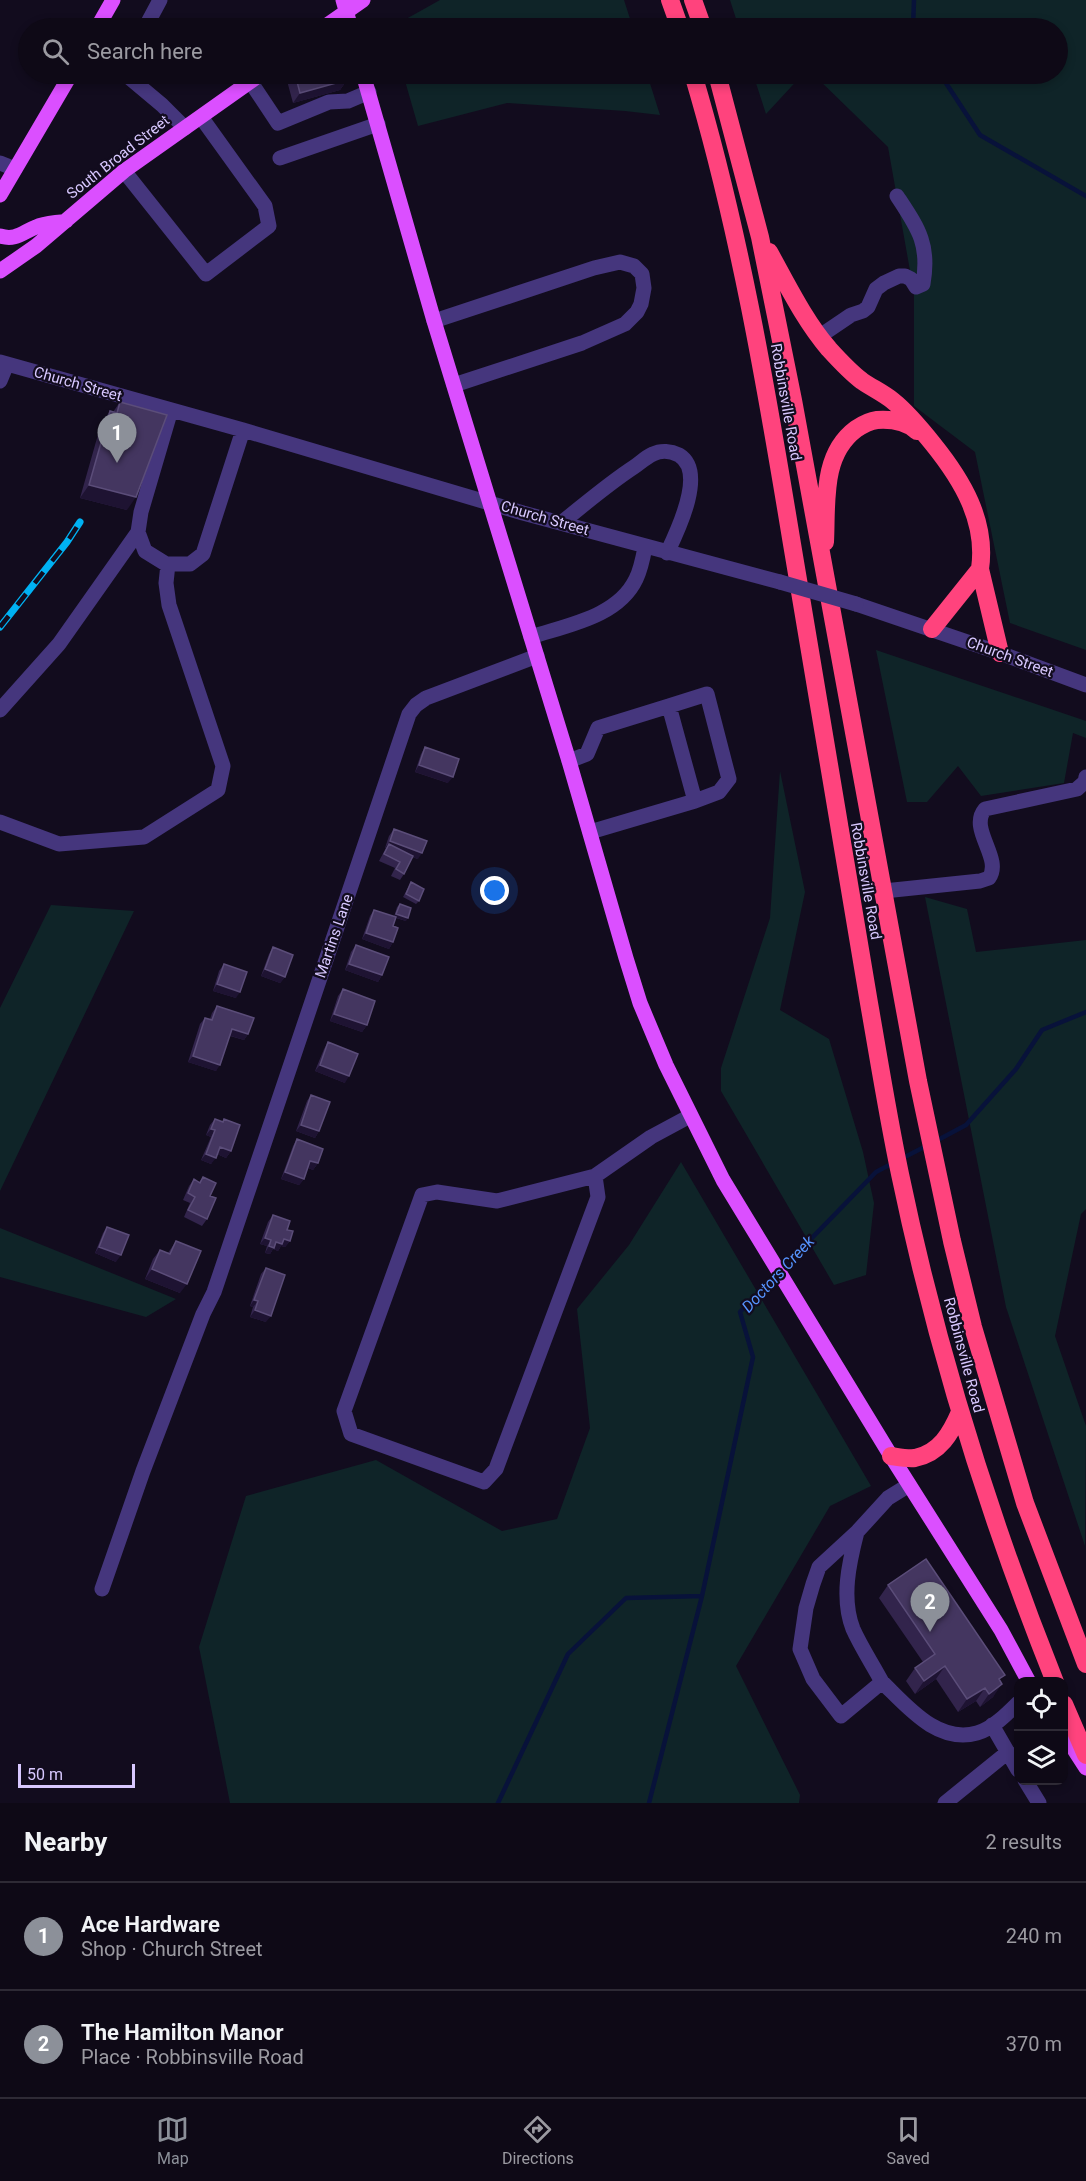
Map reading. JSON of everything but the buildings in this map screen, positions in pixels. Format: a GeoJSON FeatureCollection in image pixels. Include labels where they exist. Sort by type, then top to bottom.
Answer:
{"type":"FeatureCollection","features":[{"type":"Feature","properties":{"kind":"highway"},"geometry":{"type":"LineString","coordinates":[[670,0],[676,18]]}},
{"type":"Feature","properties":{"kind":"highway"},"geometry":{"type":"LineString","coordinates":[[693,0],[699,18]]}},
{"type":"Feature","properties":{"kind":"highway","name":"Robbinsville Road"},"geometry":{"type":"LineString","coordinates":[[696,84],[729,207],[752,310],[901,1178],[960,1412],[996,1525],[1053,1677]]}},
{"type":"Feature","properties":{"kind":"highway","name":"Robbinsville Road"},"geometry":{"type":"LineString","coordinates":[[720,84],[760,237],[793,400],[823,574],[934,1161],[973,1327],[999,1416],[1044,1557],[1086,1664]]}},
{"type":"Feature","properties":{"kind":"highway"},"geometry":{"type":"LineString","coordinates":[[760,237],[809,322],[820,336],[852,372],[894,402],[919,426],[950,464],[963,486],[974,509],[980,534],[982,556],[980,568],[999,653]]}},
{"type":"Feature","properties":{"kind":"highway"},"geometry":{"type":"LineString","coordinates":[[823,574],[831,462],[848,435],[862,425],[887,419],[913,428],[934,446]]}},
{"type":"Feature","properties":{"kind":"highway"},"geometry":{"type":"LineString","coordinates":[[932,629],[980,568]]}},
{"type":"Feature","properties":{"kind":"highway"},"geometry":{"type":"LineString","coordinates":[[891,1456],[914,1458],[932,1451],[949,1436],[960,1412]]}},
{"type":"Feature","properties":{"kind":"highway"},"geometry":{"type":"LineString","coordinates":[[1068,1713],[1086,1755]]}},
{"type":"Feature","properties":{"kind":"main road"},"geometry":{"type":"LineString","coordinates":[[103,18],[113,0]]}},
{"type":"Feature","properties":{"kind":"main road"},"geometry":{"type":"LineString","coordinates":[[333,18],[345,6],[363,0]]}},
{"type":"Feature","properties":{"kind":"main road"},"geometry":{"type":"LineString","coordinates":[[0,195],[65,84]]}},
{"type":"Feature","properties":{"kind":"main road","name":"South Broad Street"},"geometry":{"type":"LineString","coordinates":[[0,271],[36,246],[124,171],[246,84]]}},
{"type":"Feature","properties":{"kind":"main road"},"geometry":{"type":"LineString","coordinates":[[366,84],[434,321],[569,761],[640,1003],[666,1065],[723,1180],[786,1286],[1000,1630],[1026,1677]]}},
{"type":"Feature","properties":{"kind":"main road"},"geometry":{"type":"LineString","coordinates":[[0,236],[19,237],[37,226],[66,221]]}},
{"type":"Feature","properties":{"kind":"main road"},"geometry":{"type":"LineString","coordinates":[[1068,1740],[1086,1768]]}},
{"type":"Feature","properties":{"kind":"street"},"geometry":{"type":"LineString","coordinates":[[150,18],[160,0]]}},
{"type":"Feature","properties":{"kind":"street"},"geometry":{"type":"LineString","coordinates":[[137,84],[185,128]]}},
{"type":"Feature","properties":{"kind":"street"},"geometry":{"type":"LineString","coordinates":[[258,84],[278,123],[330,102],[348,101],[369,92]]}},
{"type":"Feature","properties":{"kind":"street"},"geometry":{"type":"LineString","coordinates":[[124,171],[207,274],[269,226],[265,206],[201,117]]}},
{"type":"Feature","properties":{"kind":"street"},"geometry":{"type":"LineString","coordinates":[[280,158],[378,124]]}},
{"type":"Feature","properties":{"kind":"street"},"geometry":{"type":"LineString","coordinates":[[0,163],[15,169]]}},
{"type":"Feature","properties":{"kind":"street"},"geometry":{"type":"LineString","coordinates":[[820,336],[851,315],[868,307],[876,290],[884,283],[898,276],[905,276],[911,279],[916,286],[923,284],[926,265],[923,238],[897,196]]}},
{"type":"Feature","properties":{"kind":"street"},"geometry":{"type":"LineString","coordinates":[[434,321],[594,268],[620,262],[634,266],[642,274],[644,288],[641,304],[637,312],[625,324],[582,343],[454,385]]}},
{"type":"Feature","properties":{"kind":"street"},"geometry":{"type":"LineString","coordinates":[[0,381],[3,363]]}},
{"type":"Feature","properties":{"kind":"street","name":"Church Street"},"geometry":{"type":"LineString","coordinates":[[3,363],[645,547],[856,604],[1086,685]]}},
{"type":"Feature","properties":{"kind":"street"},"geometry":{"type":"LineString","coordinates":[[0,710],[59,645],[138,532],[141,512],[171,410]]}},
{"type":"Feature","properties":{"kind":"street"},"geometry":{"type":"LineString","coordinates":[[138,532],[145,551],[168,564],[190,564],[203,554],[243,430]]}},
{"type":"Feature","properties":{"kind":"street"},"geometry":{"type":"LineString","coordinates":[[561,523],[610,483],[653,454],[666,451],[676,453],[685,459],[690,471],[690,486],[679,526],[667,553]]}},
{"type":"Feature","properties":{"kind":"street"},"geometry":{"type":"LineString","coordinates":[[531,637],[596,616],[625,595],[636,580],[645,547]]}},
{"type":"Feature","properties":{"kind":"street"},"geometry":{"type":"LineString","coordinates":[[0,822],[59,844],[144,837],[218,790],[223,766],[168,605],[166,583],[168,564]]}},
{"type":"Feature","properties":{"kind":"street","name":"Martins Lane"},"geometry":{"type":"LineString","coordinates":[[102,1589],[142,1471],[203,1314],[214,1292],[409,714],[426,698],[537,656]]}},
{"type":"Feature","properties":{"kind":"street"},"geometry":{"type":"LineString","coordinates":[[569,761],[587,754],[598,728],[707,694],[729,779],[719,792],[590,832]]}},
{"type":"Feature","properties":{"kind":"street"},"geometry":{"type":"LineString","coordinates":[[669,706],[695,801]]}},
{"type":"Feature","properties":{"kind":"street"},"geometry":{"type":"LineString","coordinates":[[884,891],[980,881],[989,878],[993,868],[981,823],[985,809],[1077,789],[1085,782],[1086,777]]}},
{"type":"Feature","properties":{"kind":"street"},"geometry":{"type":"LineString","coordinates":[[595,1176],[598,1197],[496,1469],[484,1482],[351,1434],[344,1411],[422,1195],[437,1192],[497,1201],[595,1176],[651,1137],[690,1116]]}},
{"type":"Feature","properties":{"kind":"street"},"geometry":{"type":"LineString","coordinates":[[882,1682],[842,1716],[813,1679],[800,1648],[806,1608],[819,1568],[888,1498],[909,1485]]}},
{"type":"Feature","properties":{"kind":"street"},"geometry":{"type":"LineString","coordinates":[[857,1532],[848,1569],[848,1601],[853,1628],[882,1682],[917,1716],[936,1729],[961,1735],[978,1733],[992,1725],[1014,1706]]}},
{"type":"Feature","properties":{"kind":"street"},"geometry":{"type":"LineString","coordinates":[[992,1725],[1014,1763]]}},
{"type":"Feature","properties":{"kind":"street"},"geometry":{"type":"LineString","coordinates":[[945,1803],[1008,1752]]}},
{"type":"Feature","properties":{"kind":"street"},"geometry":{"type":"LineString","coordinates":[[1028,1785],[1039,1803]]}},
{"type":"Feature","properties":{"kind":"green space"},"geometry":{"type":"Polygon","coordinates":[[[440,0],[624,0],[630,18],[408,18],[440,0]]]}},
{"type":"Feature","properties":{"kind":"green space"},"geometry":{"type":"Polygon","coordinates":[[[730,0],[1086,0],[1086,650],[1010,623],[975,452],[914,406],[914,293],[888,147],[823,84],[1068,84],[1068,18],[736,18],[730,0]]]}},
{"type":"Feature","properties":{"kind":"green space"},"geometry":{"type":"Polygon","coordinates":[[[406,84],[650,84],[660,115],[507,103],[418,126],[406,84]]]}},
{"type":"Feature","properties":{"kind":"green space"},"geometry":{"type":"Polygon","coordinates":[[[756,84],[794,84],[766,114],[756,84]]]}},
{"type":"Feature","properties":{"kind":"green space"},"geometry":{"type":"Polygon","coordinates":[[[876,650],[1086,721],[1086,738],[1073,733],[1064,783],[981,796],[958,766],[927,802],[907,802],[876,650]]]}},
{"type":"Feature","properties":{"kind":"green space"},"geometry":{"type":"Polygon","coordinates":[[[780,771],[805,892],[780,1010],[829,1039],[863,1152],[874,1203],[866,1275],[834,1285],[721,1091],[721,1068],[770,918],[780,771]]]}},
{"type":"Feature","properties":{"kind":"green space"},"geometry":{"type":"Polygon","coordinates":[[[925,897],[967,909],[976,952],[1086,940],[1086,1209],[1081,1214],[1055,1336],[1086,1426],[1085,1546],[1006,1307],[925,897]]]}},
{"type":"Feature","properties":{"kind":"green space"},"geometry":{"type":"Polygon","coordinates":[[[51,905],[134,911],[0,1191],[0,1008],[51,905]]]}},
{"type":"Feature","properties":{"kind":"green space"},"geometry":{"type":"Polygon","coordinates":[[[681,1162],[871,1486],[830,1506],[736,1666],[800,1795],[799,1803],[230,1803],[199,1647],[246,1496],[376,1460],[502,1531],[557,1519],[590,1428],[577,1309],[629,1245],[681,1162]]]}},
{"type":"Feature","properties":{"kind":"green space"},"geometry":{"type":"Polygon","coordinates":[[[0,1228],[176,1299],[146,1317],[0,1277],[0,1228]]]}},
{"type":"Feature","properties":{"kind":"waterway","name":"Doctors Creek"},"geometry":{"type":"LineString","coordinates":[[913,18],[914,0]]}},
{"type":"Feature","properties":{"kind":"waterway","name":"Doctors Creek"},"geometry":{"type":"LineString","coordinates":[[947,84],[980,135],[1086,196]]}},
{"type":"Feature","properties":{"kind":"waterway","name":"Doctors Creek"},"geometry":{"type":"LineString","coordinates":[[936,1141],[966,1125],[1016,1069],[1042,1030],[1086,1012]]}},
{"type":"Feature","properties":{"kind":"waterway","name":"Doctors Creek"},"geometry":{"type":"LineString","coordinates":[[901,1159],[928,1145]]}},
{"type":"Feature","properties":{"kind":"waterway","name":"Doctors Creek"},"geometry":{"type":"LineString","coordinates":[[649,1803],[702,1596],[753,1357],[740,1312],[876,1172],[893,1163]]}},
{"type":"Feature","properties":{"kind":"waterway"},"geometry":{"type":"LineString","coordinates":[[498,1803],[568,1654],[626,1598],[702,1596]]}},
{"type":"Feature","properties":{"kind":"railway"},"geometry":{"type":"LineString","coordinates":[[0,627],[80,522]]}},
{"type":"Feature","properties":{"kind":"place","name":"Ace Hardware"},"geometry":{"type":"Point","coordinates":[117,463]}},
{"type":"Feature","properties":{"kind":"place","name":"The Hamilton Manor"},"geometry":{"type":"Point","coordinates":[930,1632]}}]}
